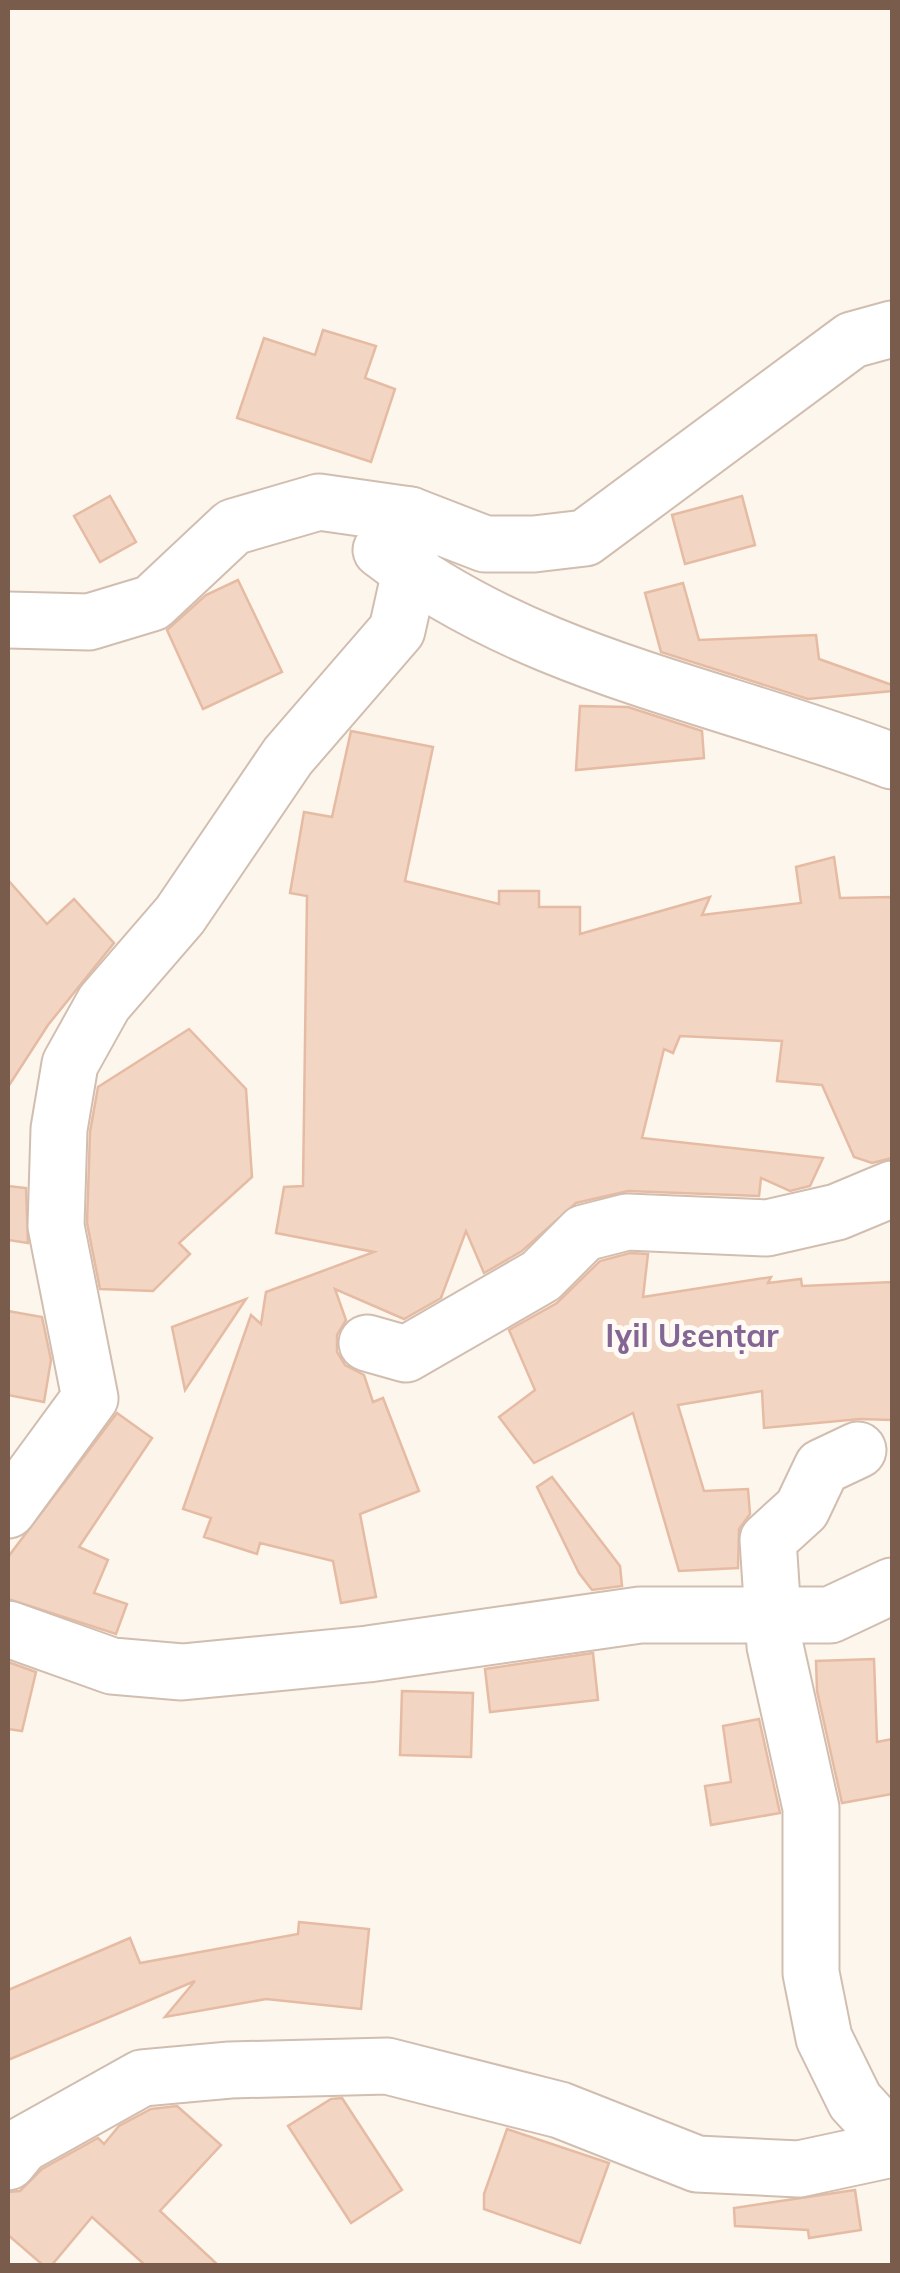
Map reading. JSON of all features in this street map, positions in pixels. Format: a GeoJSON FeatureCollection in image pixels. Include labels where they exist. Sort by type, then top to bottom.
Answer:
{"type":"FeatureCollection","features":[{"type":"Feature","properties":{"kind":"street"},"geometry":{"type":"LineString","coordinates":[[8,620],[88,622],[152,603],[234,527],[319,502],[410,515],[485,544],[585,538],[852,340],[892,329]]}},
{"type":"Feature","properties":{"kind":"street"},"geometry":{"type":"LineString","coordinates":[[319,502],[410,572],[490,617],[599,667],[797,724],[892,761]]}},
{"type":"Feature","properties":{"kind":"street"},"geometry":{"type":"LineString","coordinates":[[8,1510],[90,1398],[56,1226],[60,1129],[70,1064],[104,1003],[180,915],[288,756],[396,630],[410,572],[410,515]]}},
{"type":"Feature","properties":{"kind":"street"},"geometry":{"type":"LineString","coordinates":[[485,544],[490,617]]}},
{"type":"Feature","properties":{"kind":"street"},"geometry":{"type":"LineString","coordinates":[[366,1343],[406,1354],[479,1308],[541,1276],[584,1234],[627,1222],[767,1228],[837,1212],[892,1188]]}},
{"type":"Feature","properties":{"kind":"street"},"geometry":{"type":"LineString","coordinates":[[858,1450],[822,1467],[802,1508],[768,1540],[775,1646],[811,1808],[811,1973],[824,2038],[856,2101],[892,2142]]}},
{"type":"Feature","properties":{"kind":"street"},"geometry":{"type":"LineString","coordinates":[[8,1630],[112,1666],[182,1672],[368,1654],[640,1615],[830,1615],[892,1586]]}},
{"type":"Feature","properties":{"kind":"street"},"geometry":{"type":"LineString","coordinates":[[8,2162],[22,2145],[142,2078],[230,2070],[387,2066],[560,2110],[696,2164],[799,2169],[892,2149]]}},
{"type":"Feature","properties":{"kind":"building"},"geometry":{"type":"Polygon","coordinates":[[[323,330],[376,346],[365,378],[395,389],[371,462],[237,418],[264,338],[315,355],[323,330]]]}},
{"type":"Feature","properties":{"kind":"building"},"geometry":{"type":"Polygon","coordinates":[[[110,496],[136,542],[100,562],[74,516],[110,496]]]}},
{"type":"Feature","properties":{"kind":"building"},"geometry":{"type":"Polygon","coordinates":[[[742,496],[755,545],[685,564],[672,515],[742,496]]]}},
{"type":"Feature","properties":{"kind":"building"},"geometry":{"type":"Polygon","coordinates":[[[238,580],[282,672],[203,709],[167,630],[206,595],[238,580]]]}},
{"type":"Feature","properties":{"kind":"building"},"geometry":{"type":"Polygon","coordinates":[[[683,583],[699,640],[816,635],[819,659],[892,685],[892,691],[808,699],[661,652],[645,593],[683,583]]]}},
{"type":"Feature","properties":{"kind":"building"},"geometry":{"type":"Polygon","coordinates":[[[580,706],[628,707],[702,731],[704,758],[576,770],[580,706]]]}},
{"type":"Feature","properties":{"kind":"building"},"geometry":{"type":"Polygon","coordinates":[[[351,731],[433,747],[405,881],[499,904],[499,891],[539,891],[539,907],[580,907],[580,934],[710,897],[702,915],[801,903],[796,867],[834,857],[840,898],[892,897],[892,1158],[872,1163],[854,1157],[822,1085],[777,1081],[782,1041],[680,1036],[673,1053],[664,1049],[642,1138],[823,1158],[810,1186],[790,1191],[761,1178],[759,1196],[628,1191],[576,1203],[522,1251],[484,1273],[466,1231],[441,1298],[404,1319],[335,1289],[346,1320],[337,1335],[337,1352],[345,1365],[364,1375],[373,1402],[383,1398],[419,1491],[360,1514],[376,1597],[341,1603],[333,1561],[260,1543],[257,1554],[204,1537],[211,1518],[183,1509],[251,1315],[261,1324],[266,1292],[374,1252],[276,1233],[284,1187],[303,1186],[307,896],[290,893],[304,812],[332,817],[351,731]]]}},
{"type":"Feature","properties":{"kind":"building"},"geometry":{"type":"Polygon","coordinates":[[[8,880],[47,924],[74,899],[114,943],[48,1025],[8,1087],[8,880]]]}},
{"type":"Feature","properties":{"kind":"building"},"geometry":{"type":"Polygon","coordinates":[[[189,1029],[246,1089],[252,1177],[179,1243],[190,1254],[153,1291],[100,1289],[87,1223],[90,1132],[98,1087],[189,1029]]]}},
{"type":"Feature","properties":{"kind":"building"},"geometry":{"type":"Polygon","coordinates":[[[8,1186],[26,1188],[28,1243],[8,1240],[8,1186]]]}},
{"type":"Feature","properties":{"kind":"building"},"geometry":{"type":"Polygon","coordinates":[[[630,1253],[648,1254],[643,1297],[771,1277],[768,1283],[801,1279],[802,1286],[892,1282],[892,1420],[764,1428],[762,1391],[678,1405],[704,1491],[748,1489],[750,1514],[739,1529],[738,1568],[679,1571],[633,1413],[534,1463],[499,1417],[535,1390],[509,1330],[557,1303],[600,1261],[630,1253]]]}},
{"type":"Feature","properties":{"kind":"building"},"geometry":{"type":"Polygon","coordinates":[[[246,1299],[185,1390],[172,1327],[246,1299]]]}},
{"type":"Feature","properties":{"kind":"building"},"geometry":{"type":"Polygon","coordinates":[[[8,1311],[42,1317],[51,1360],[44,1402],[8,1395],[8,1311]]]}},
{"type":"Feature","properties":{"kind":"building"},"geometry":{"type":"Polygon","coordinates":[[[117,1413],[152,1438],[79,1547],[108,1560],[94,1593],[127,1604],[116,1634],[8,1599],[8,1557],[117,1413]]]}},
{"type":"Feature","properties":{"kind":"building"},"geometry":{"type":"Polygon","coordinates":[[[552,1477],[620,1566],[622,1586],[592,1590],[579,1573],[537,1487],[552,1477]]]}},
{"type":"Feature","properties":{"kind":"building"},"geometry":{"type":"Polygon","coordinates":[[[593,1653],[598,1700],[490,1712],[485,1669],[593,1653]]]}},
{"type":"Feature","properties":{"kind":"building"},"geometry":{"type":"Polygon","coordinates":[[[874,1659],[877,1742],[892,1739],[892,1794],[842,1803],[817,1691],[816,1661],[874,1659]]]}},
{"type":"Feature","properties":{"kind":"building"},"geometry":{"type":"Polygon","coordinates":[[[8,1662],[36,1672],[22,1731],[8,1729],[8,1662]]]}},
{"type":"Feature","properties":{"kind":"building"},"geometry":{"type":"Polygon","coordinates":[[[402,1691],[473,1693],[471,1757],[400,1755],[402,1691]]]}},
{"type":"Feature","properties":{"kind":"building"},"geometry":{"type":"Polygon","coordinates":[[[759,1719],[780,1813],[711,1825],[705,1786],[731,1782],[723,1726],[759,1719]]]}},
{"type":"Feature","properties":{"kind":"building"},"geometry":{"type":"Polygon","coordinates":[[[299,1922],[369,1929],[361,2009],[266,1999],[165,2017],[195,1981],[8,2060],[8,1990],[130,1938],[140,1963],[298,1934],[299,1922]]]}},
{"type":"Feature","properties":{"kind":"building"},"geometry":{"type":"Polygon","coordinates":[[[342,2098],[402,2190],[351,2223],[288,2126],[331,2099],[342,2098]]]}},
{"type":"Feature","properties":{"kind":"building"},"geometry":{"type":"Polygon","coordinates":[[[177,2106],[221,2145],[160,2211],[219,2266],[146,2266],[92,2217],[51,2266],[44,2266],[8,2235],[8,2192],[20,2191],[42,2169],[98,2138],[104,2144],[119,2126],[151,2109],[177,2106]]]}},
{"type":"Feature","properties":{"kind":"building"},"geometry":{"type":"Polygon","coordinates":[[[507,2129],[609,2163],[580,2243],[484,2209],[484,2194],[507,2129]]]}},
{"type":"Feature","properties":{"kind":"building"},"geometry":{"type":"Polygon","coordinates":[[[855,2190],[861,2230],[809,2238],[808,2230],[735,2226],[734,2208],[855,2190]]]}},
{"type":"Feature","properties":{"kind":"district","name":"Iɣil Uɛenṭar"},"geometry":{"type":"Point","coordinates":[692,1335]}}]}
